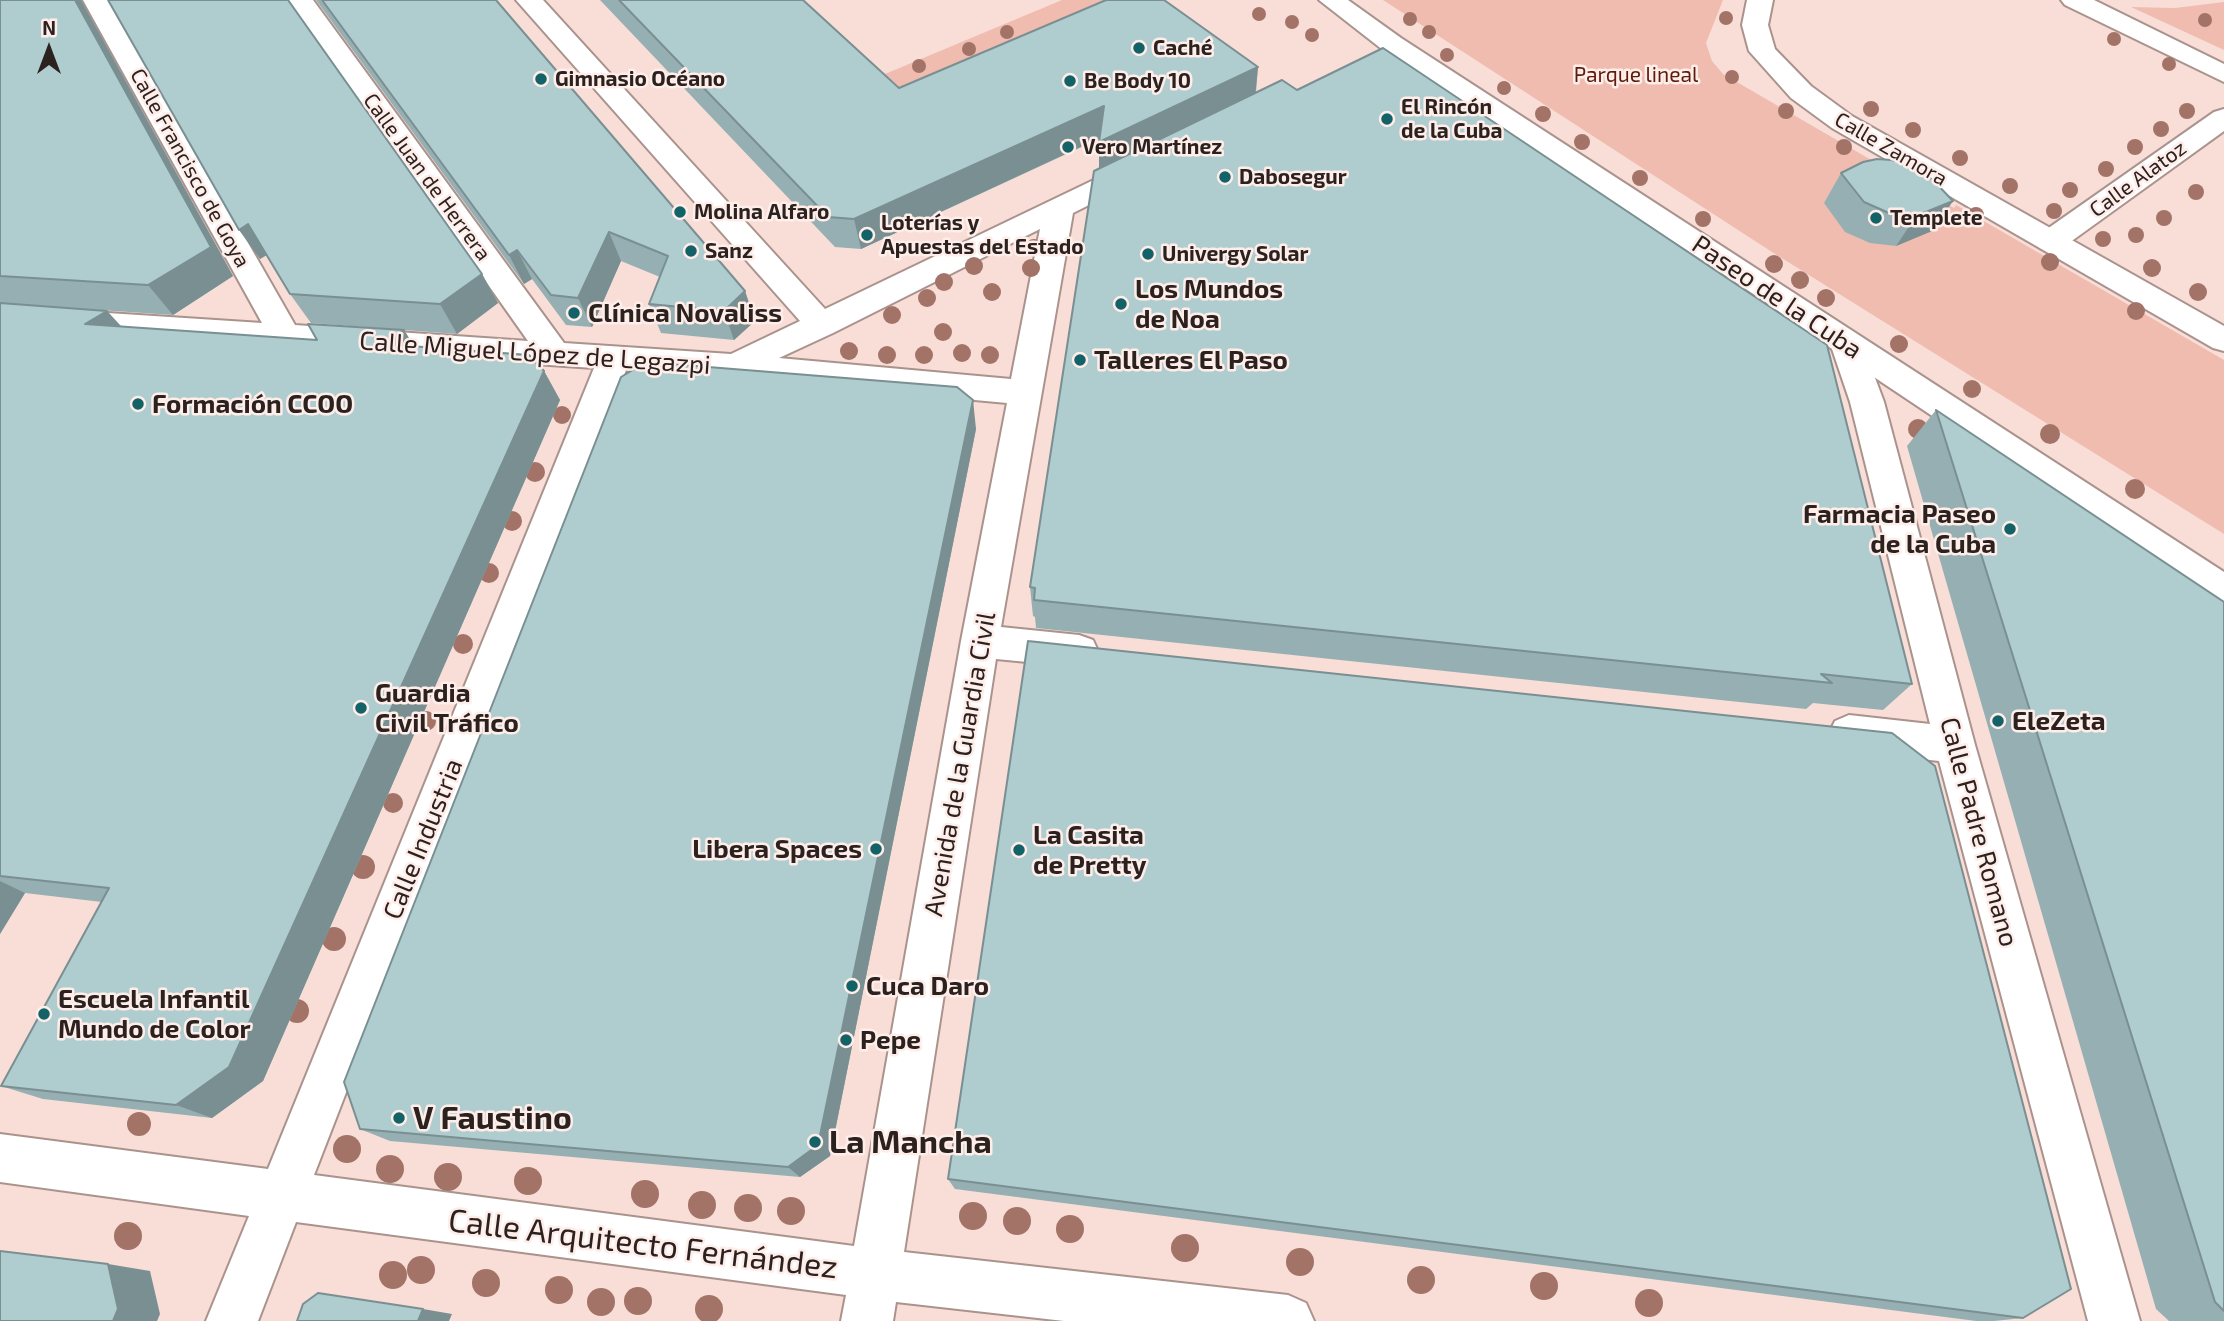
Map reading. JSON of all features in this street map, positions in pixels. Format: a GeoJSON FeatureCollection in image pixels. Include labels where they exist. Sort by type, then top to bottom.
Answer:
{"type":"FeatureCollection","features":[{"type":"Feature","properties":{"kind":"street","name":"Calle Francisco de Goya"},"geometry":{"type":"LineString","coordinates":[[96,0],[285,336]]}},
{"type":"Feature","properties":{"kind":"street","name":"Calle Juan de Herrera"},"geometry":{"type":"LineString","coordinates":[[300,0],[555,354]]}},
{"type":"Feature","properties":{"kind":"street"},"geometry":{"type":"LineString","coordinates":[[529,0],[822,325]]}},
{"type":"Feature","properties":{"kind":"street","name":"Paseo de la Cuba"},"geometry":{"type":"LineString","coordinates":[[1332,0],[1379,50],[1763,285],[1846,343],[2224,591]]}},
{"type":"Feature","properties":{"kind":"street","name":"Calle Zamora"},"geometry":{"type":"LineString","coordinates":[[1759,0],[1755,25],[1762,51],[1801,92],[1842,122],[2224,340]]}},
{"type":"Feature","properties":{"kind":"street"},"geometry":{"type":"LineString","coordinates":[[2074,0],[2224,74]]}},
{"type":"Feature","properties":{"kind":"street","name":"Calle Alatoz"},"geometry":{"type":"LineString","coordinates":[[2051,241],[2224,118]]}},
{"type":"Feature","properties":{"kind":"street","name":"Calle Miguel López de Legazpi"},"geometry":{"type":"LineString","coordinates":[[735,366],[1159,159]]}},
{"type":"Feature","properties":{"kind":"street","name":"Avenida de la Guardia Civil"},"geometry":{"type":"LineString","coordinates":[[867,1321],[980,641],[1059,208]]}},
{"type":"Feature","properties":{"kind":"street","name":"Calle Miguel López de Legazpi"},"geometry":{"type":"LineString","coordinates":[[0,317],[615,357],[1027,393]]}},
{"type":"Feature","properties":{"kind":"street","name":"Calle Padre Romano"},"geometry":{"type":"LineString","coordinates":[[1846,343],[1867,402],[1955,745],[2114,1321]]}},
{"type":"Feature","properties":{"kind":"street","name":"Calle Industria"},"geometry":{"type":"LineString","coordinates":[[232,1321],[615,357]]}},
{"type":"Feature","properties":{"kind":"street"},"geometry":{"type":"LineString","coordinates":[[980,641],[1119,656]]}},
{"type":"Feature","properties":{"kind":"street"},"geometry":{"type":"LineString","coordinates":[[1815,730],[1955,745]]}},
{"type":"Feature","properties":{"kind":"street","name":"Calle Arquitecto Fernández"},"geometry":{"type":"LineString","coordinates":[[0,1158],[875,1273],[1288,1321]]}},
{"type":"Feature","properties":{"kind":"green space"},"geometry":{"type":"Polygon","coordinates":[[[1062,0],[1126,0],[910,96],[885,74],[1062,0]]]}},
{"type":"Feature","properties":{"kind":"green space","name":"Parque lineal"},"geometry":{"type":"Polygon","coordinates":[[[1383,0],[1723,0],[1706,43],[1712,61],[1723,74],[2224,360],[2224,534],[1772,252],[1383,0]]]}},
{"type":"Feature","properties":{"kind":"green space"},"geometry":{"type":"Polygon","coordinates":[[[2224,2],[2224,50],[2131,7],[2175,8],[2224,2]]]}},
{"type":"Feature","properties":{"kind":"building"},"geometry":{"type":"Polygon","coordinates":[[[0,0],[75,0],[211,247],[148,285],[0,276],[0,0]]]}},
{"type":"Feature","properties":{"kind":"building"},"geometry":{"type":"Polygon","coordinates":[[[108,0],[288,0],[482,274],[440,304],[290,294],[248,224],[239,230],[108,0]]]}},
{"type":"Feature","properties":{"kind":"building"},"geometry":{"type":"Polygon","coordinates":[[[322,0],[496,0],[745,291],[724,311],[649,304],[668,256],[609,232],[578,298],[551,295],[517,250],[509,255],[322,0]]]}},
{"type":"Feature","properties":{"kind":"building"},"geometry":{"type":"Polygon","coordinates":[[[619,0],[803,0],[899,88],[1106,0],[1164,0],[1258,67],[1099,142],[1104,106],[854,219],[828,217],[619,0]]]}},
{"type":"Feature","properties":{"kind":"building"},"geometry":{"type":"Polygon","coordinates":[[[1383,48],[1827,345],[1912,684],[1821,674],[1832,683],[1034,600],[1035,588],[1030,587],[1094,171],[1282,80],[1297,90],[1383,48]]]}},
{"type":"Feature","properties":{"kind":"building"},"geometry":{"type":"Polygon","coordinates":[[[1892,160],[1919,169],[1953,201],[1916,216],[1889,213],[1864,202],[1841,173],[1863,162],[1892,160]]]}},
{"type":"Feature","properties":{"kind":"building"},"geometry":{"type":"Polygon","coordinates":[[[0,303],[107,311],[85,324],[317,340],[308,324],[404,330],[384,344],[529,355],[544,371],[229,1067],[176,1105],[1,1086],[109,888],[0,876],[0,303]]]}},
{"type":"Feature","properties":{"kind":"building"},"geometry":{"type":"Polygon","coordinates":[[[646,362],[957,387],[973,400],[818,1145],[788,1167],[360,1129],[344,1082],[621,377],[646,362]]]}},
{"type":"Feature","properties":{"kind":"building"},"geometry":{"type":"Polygon","coordinates":[[[1936,410],[2224,602],[2224,1311],[2215,1302],[1936,410]]]}},
{"type":"Feature","properties":{"kind":"building"},"geometry":{"type":"Polygon","coordinates":[[[1028,641],[1892,733],[1935,766],[2071,1289],[2023,1318],[948,1179],[1028,641]]]}},
{"type":"Feature","properties":{"kind":"building"},"geometry":{"type":"Polygon","coordinates":[[[0,1251],[108,1264],[118,1309],[113,1321],[0,1321],[0,1251]]]}},
{"type":"Feature","properties":{"kind":"building"},"geometry":{"type":"Polygon","coordinates":[[[318,1293],[423,1309],[418,1321],[297,1321],[303,1304],[318,1293]]]}},
{"type":"Feature","properties":{"kind":"place","name":"Caché"},"geometry":{"type":"Point","coordinates":[1139,48]}},
{"type":"Feature","properties":{"kind":"place","name":"Gimnasio Océano"},"geometry":{"type":"Point","coordinates":[541,79]}},
{"type":"Feature","properties":{"kind":"place","name":"Be Body 10"},"geometry":{"type":"Point","coordinates":[1070,81]}},
{"type":"Feature","properties":{"kind":"place","name":"El Rincón de la Cuba"},"geometry":{"type":"Point","coordinates":[1387,119]}},
{"type":"Feature","properties":{"kind":"place","name":"Vero Martínez"},"geometry":{"type":"Point","coordinates":[1068,147]}},
{"type":"Feature","properties":{"kind":"place","name":"Dabosegur"},"geometry":{"type":"Point","coordinates":[1225,177]}},
{"type":"Feature","properties":{"kind":"place","name":"Molina Alfaro"},"geometry":{"type":"Point","coordinates":[680,212]}},
{"type":"Feature","properties":{"kind":"place","name":"Templete"},"geometry":{"type":"Point","coordinates":[1876,218]}},
{"type":"Feature","properties":{"kind":"place","name":"Loterías y Apuestas del Estado"},"geometry":{"type":"Point","coordinates":[867,235]}},
{"type":"Feature","properties":{"kind":"place","name":"Sanz"},"geometry":{"type":"Point","coordinates":[691,251]}},
{"type":"Feature","properties":{"kind":"place","name":"Univergy Solar"},"geometry":{"type":"Point","coordinates":[1148,254]}},
{"type":"Feature","properties":{"kind":"place","name":"Los Mundos de Noa"},"geometry":{"type":"Point","coordinates":[1121,304]}},
{"type":"Feature","properties":{"kind":"place","name":"Clínica Novaliss"},"geometry":{"type":"Point","coordinates":[574,313]}},
{"type":"Feature","properties":{"kind":"place","name":"Talleres El Paso"},"geometry":{"type":"Point","coordinates":[1080,360]}},
{"type":"Feature","properties":{"kind":"place","name":"Formación CCOO"},"geometry":{"type":"Point","coordinates":[138,404]}},
{"type":"Feature","properties":{"kind":"place","name":"Farmacia Paseo de la Cuba"},"geometry":{"type":"Point","coordinates":[2010,529]}},
{"type":"Feature","properties":{"kind":"place","name":"Guardia Civil Tráfico"},"geometry":{"type":"Point","coordinates":[361,708]}},
{"type":"Feature","properties":{"kind":"place","name":"EleZeta"},"geometry":{"type":"Point","coordinates":[1998,721]}},
{"type":"Feature","properties":{"kind":"place","name":"Libera Spaces"},"geometry":{"type":"Point","coordinates":[876,849]}},
{"type":"Feature","properties":{"kind":"place","name":"La Casita de Pretty"},"geometry":{"type":"Point","coordinates":[1019,850]}},
{"type":"Feature","properties":{"kind":"place","name":"Cuca Daro"},"geometry":{"type":"Point","coordinates":[852,986]}},
{"type":"Feature","properties":{"kind":"place","name":"Escuela Infantil Mundo de Color"},"geometry":{"type":"Point","coordinates":[44,1014]}},
{"type":"Feature","properties":{"kind":"place","name":"Pepe"},"geometry":{"type":"Point","coordinates":[846,1040]}},
{"type":"Feature","properties":{"kind":"place","name":"V Faustino"},"geometry":{"type":"Point","coordinates":[399,1118]}},
{"type":"Feature","properties":{"kind":"place","name":"La Mancha"},"geometry":{"type":"Point","coordinates":[815,1142]}}]}
